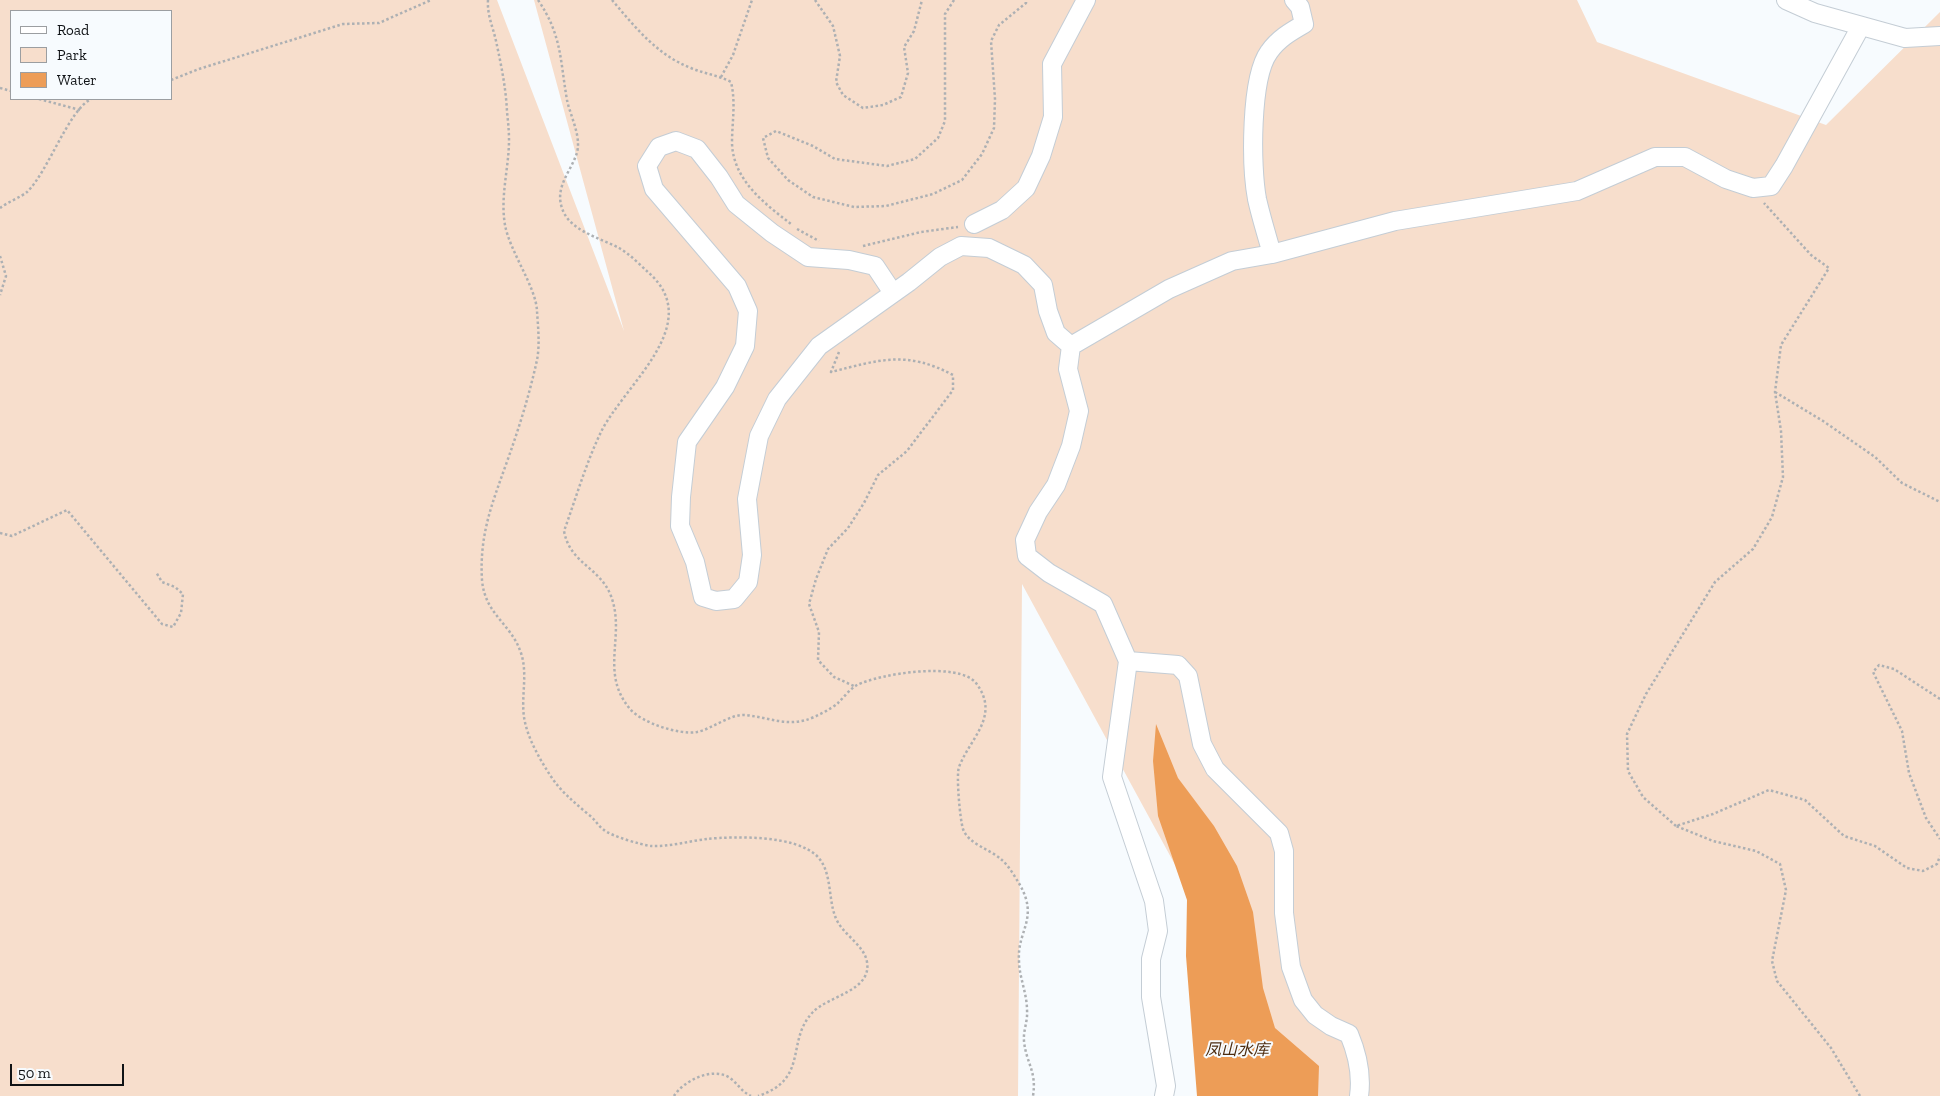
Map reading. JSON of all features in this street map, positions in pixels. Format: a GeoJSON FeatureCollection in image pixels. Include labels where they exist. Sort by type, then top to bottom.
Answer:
{"type":"FeatureCollection","features":[{"type":"Feature","properties":{"kind":"street"},"geometry":{"type":"LineString","coordinates":[[974,224],[1002,210],[1026,188],[1041,156],[1052,117],[1052,64],[1086,0]]}},
{"type":"Feature","properties":{"kind":"street"},"geometry":{"type":"LineString","coordinates":[[1272,254],[1257,198],[1252,145],[1258,82],[1267,54],[1283,36],[1304,24],[1300,7],[1294,0]]}},
{"type":"Feature","properties":{"kind":"street"},"geometry":{"type":"LineString","coordinates":[[1786,0],[1815,13],[1905,38],[1940,36]]}},
{"type":"Feature","properties":{"kind":"street"},"geometry":{"type":"LineString","coordinates":[[1070,346],[1169,289],[1232,261],[1272,254],[1395,221],[1577,191],[1655,157],[1684,157],[1726,179],[1753,188],[1771,186],[1784,166],[1861,26]]}},
{"type":"Feature","properties":{"kind":"street"},"geometry":{"type":"LineString","coordinates":[[894,293],[875,266],[849,260],[808,257],[772,234],[736,204],[719,177],[697,149],[676,141],[659,147],[647,166],[654,189],[737,286],[748,311],[744,346],[725,387],[687,442],[680,526],[695,562],[703,598],[716,601],[734,599],[748,582],[752,555],[747,499],[759,436],[777,399],[819,346],[894,293],[940,257],[961,246],[989,248],[1024,265],[1043,285],[1048,311],[1056,333],[1070,346]]}},
{"type":"Feature","properties":{"kind":"street"},"geometry":{"type":"LineString","coordinates":[[1070,346],[1068,369],[1079,411],[1071,446],[1056,485],[1038,512],[1025,540],[1027,556],[1049,572],[1103,604],[1128,661],[1112,777],[1154,901],[1158,931],[1152,959],[1151,997],[1166,1086],[1164,1096]]}},
{"type":"Feature","properties":{"kind":"street"},"geometry":{"type":"LineString","coordinates":[[1128,661],[1178,665],[1188,676],[1202,744],[1215,769],[1279,833],[1284,851],[1284,913],[1291,967],[1303,1000],[1315,1015],[1331,1026],[1349,1034],[1356,1051],[1360,1086],[1359,1096]]}},
{"type":"Feature","properties":{"kind":"path"},"geometry":{"type":"LineString","coordinates":[[172,80],[199,69],[343,24],[379,23],[430,0]]}},
{"type":"Feature","properties":{"kind":"path"},"geometry":{"type":"LineString","coordinates":[[488,0],[487,11],[496,40],[507,105],[509,141],[503,199],[505,225],[516,258],[537,306],[538,357],[509,454],[490,505],[484,538],[482,580],[487,606],[507,627],[521,654],[524,678],[524,717],[533,746],[551,777],[569,801],[591,816],[605,832],[649,846],[712,838],[780,840],[802,845],[819,858],[826,871],[835,917],[845,935],[860,947],[867,962],[865,975],[859,985],[813,1012],[804,1028],[785,1082],[770,1092],[758,1096]]}},
{"type":"Feature","properties":{"kind":"path"},"geometry":{"type":"LineString","coordinates":[[612,0],[639,33],[659,51],[690,68],[721,77],[731,82],[735,98],[732,146],[740,173],[757,198],[793,226],[825,244]]}},
{"type":"Feature","properties":{"kind":"path"},"geometry":{"type":"LineString","coordinates":[[721,77],[733,55],[752,0]]}},
{"type":"Feature","properties":{"kind":"path"},"geometry":{"type":"LineString","coordinates":[[815,0],[833,26],[840,56],[836,82],[843,95],[863,108],[883,105],[901,97],[908,73],[904,47],[914,31],[922,0]]}},
{"type":"Feature","properties":{"kind":"path"},"geometry":{"type":"LineString","coordinates":[[954,0],[945,14],[945,122],[938,138],[915,159],[887,166],[835,159],[814,146],[776,132],[763,138],[768,158],[788,180],[813,197],[854,207],[886,206],[933,194],[962,180],[982,154],[994,128],[995,99],[991,42],[999,24],[1017,12],[1026,3],[1026,0]]}},
{"type":"Feature","properties":{"kind":"path"},"geometry":{"type":"LineString","coordinates":[[43,100],[80,110]]}},
{"type":"Feature","properties":{"kind":"path"},"geometry":{"type":"LineString","coordinates":[[0,208],[26,193],[80,110],[90,100]]}},
{"type":"Feature","properties":{"kind":"path"},"geometry":{"type":"LineString","coordinates":[[1753,188],[1770,212],[1811,255],[1829,268],[1781,345],[1775,392],[1781,430],[1783,477],[1772,518],[1753,548],[1715,582],[1646,694],[1627,734],[1628,771],[1643,797],[1676,826],[1713,841],[1756,851],[1780,864],[1786,890],[1772,961],[1777,981],[1831,1048],[1860,1096]]}},
{"type":"Feature","properties":{"kind":"path"},"geometry":{"type":"LineString","coordinates":[[858,247],[921,232],[974,224]]}},
{"type":"Feature","properties":{"kind":"path"},"geometry":{"type":"LineString","coordinates":[[0,256],[6,276],[0,295]]}},
{"type":"Feature","properties":{"kind":"path"},"geometry":{"type":"LineString","coordinates":[[841,347],[831,372],[881,360],[912,359],[939,368],[953,376],[953,390],[907,451],[878,475],[864,503],[848,528],[828,549],[816,579],[809,604],[819,632],[818,660],[834,678],[854,686]]}},
{"type":"Feature","properties":{"kind":"path"},"geometry":{"type":"LineString","coordinates":[[1775,392],[1824,421],[1875,457],[1902,483],[1940,502]]}},
{"type":"Feature","properties":{"kind":"path"},"geometry":{"type":"LineString","coordinates":[[0,533],[12,536],[67,510],[162,624],[173,627],[181,613],[183,594],[175,586],[162,582],[156,572]]}},
{"type":"Feature","properties":{"kind":"path"},"geometry":{"type":"LineString","coordinates":[[1940,699],[1894,669],[1879,665],[1873,672],[1902,731],[1909,772],[1926,818],[1940,839]]}},
{"type":"Feature","properties":{"kind":"path"},"geometry":{"type":"LineString","coordinates":[[1676,826],[1713,814],[1769,790],[1805,800],[1844,836],[1875,846],[1907,868],[1923,870],[1937,864],[1940,856]]}},
{"type":"Feature","properties":{"kind":"path"},"geometry":{"type":"LineString","coordinates":[[674,1096],[678,1089],[695,1079],[713,1074],[728,1077],[744,1093],[751,1096]]}},
{"type":"Feature","properties":{"kind":"green space"},"geometry":{"type":"Polygon","coordinates":[[[0,0],[497,0],[624,331],[534,0],[1577,0],[1597,42],[1826,125],[1940,12],[1940,1096],[1301,1096],[1022,584],[1018,1096],[0,1096],[0,0]]]}},
{"type":"Feature","properties":{"kind":"water","name":"凤山水库"},"geometry":{"type":"Polygon","coordinates":[[[1156,724],[1178,778],[1214,826],[1237,866],[1253,912],[1263,988],[1275,1028],[1319,1066],[1318,1096],[1197,1096],[1186,956],[1187,900],[1158,816],[1153,761],[1156,724]]]}}]}
